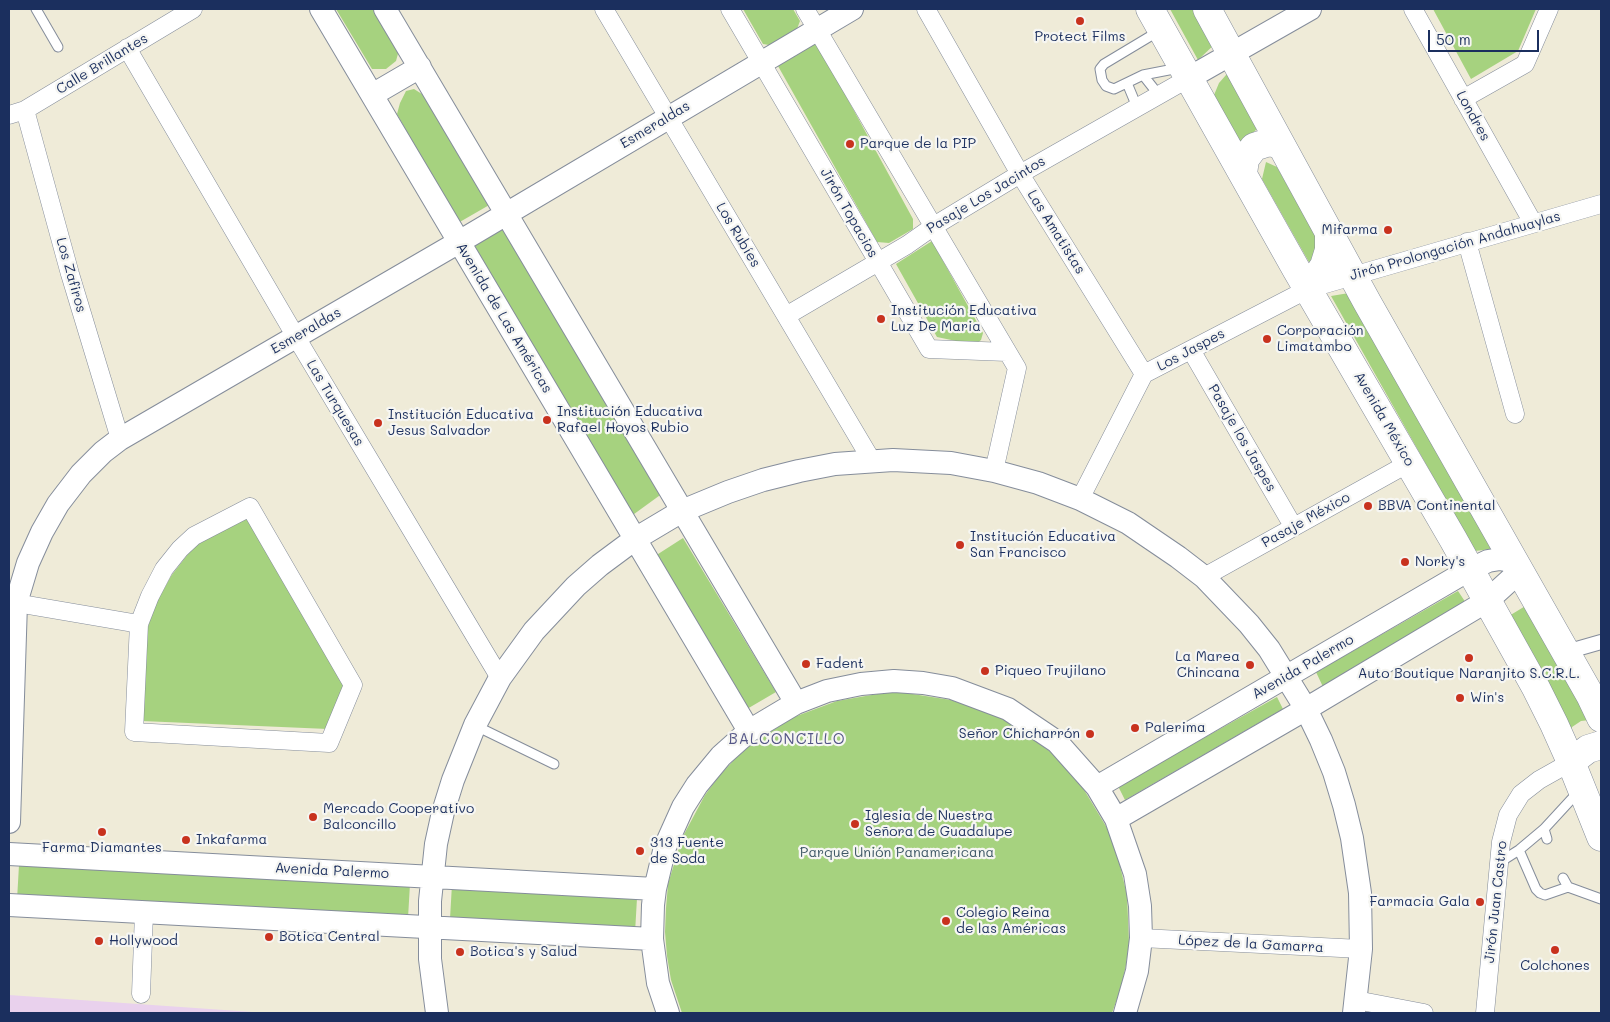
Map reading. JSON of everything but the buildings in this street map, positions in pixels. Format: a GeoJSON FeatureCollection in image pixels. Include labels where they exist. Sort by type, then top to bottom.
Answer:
{"type":"FeatureCollection","features":[{"type":"Feature","properties":{"kind":"main road"},"geometry":{"type":"LineString","coordinates":[[1207,9],[1352,276],[1566,652],[1601,718]]}},
{"type":"Feature","properties":{"kind":"main road","name":"Avenida México"},"geometry":{"type":"LineString","coordinates":[[1156,19],[1470,570],[1543,702],[1572,762],[1601,837]]}},
{"type":"Feature","properties":{"kind":"main road"},"geometry":{"type":"LineString","coordinates":[[1243,174],[1245,159],[1254,147],[1269,142],[1281,146]]}},
{"type":"Feature","properties":{"kind":"main road"},"geometry":{"type":"LineString","coordinates":[[1308,288],[1324,266],[1329,250],[1329,233]]}},
{"type":"Feature","properties":{"kind":"main road"},"geometry":{"type":"LineString","coordinates":[[1572,762],[1588,749],[1601,745]]}},
{"type":"Feature","properties":{"kind":"street","name":"Calle Brillantes"},"geometry":{"type":"LineString","coordinates":[[17,112],[193,9]]}},
{"type":"Feature","properties":{"kind":"street","name":"Avenida de Las Américas"},"geometry":{"type":"LineString","coordinates":[[321,9],[749,731]]}},
{"type":"Feature","properties":{"kind":"street"},"geometry":{"type":"LineString","coordinates":[[385,9],[796,703]]}},
{"type":"Feature","properties":{"kind":"street","name":"Los Rubíes"},"geometry":{"type":"LineString","coordinates":[[604,9],[872,461]]}},
{"type":"Feature","properties":{"kind":"street","name":"Jirón Topacios"},"geometry":{"type":"LineString","coordinates":[[730,9],[929,349],[1007,352]]}},
{"type":"Feature","properties":{"kind":"street"},"geometry":{"type":"LineString","coordinates":[[806,9],[1017,368],[994,471]]}},
{"type":"Feature","properties":{"kind":"street","name":"Esmeraldas"},"geometry":{"type":"LineString","coordinates":[[9,822],[12,602],[42,532],[58,504],[81,474],[103,452],[120,439],[459,242],[852,9]]}},
{"type":"Feature","properties":{"kind":"street","name":"Las Amatistas"},"geometry":{"type":"LineString","coordinates":[[926,9],[1020,174],[1144,374]]}},
{"type":"Feature","properties":{"kind":"street"},"geometry":{"type":"LineString","coordinates":[[1186,73],[1232,53],[1310,9]]}},
{"type":"Feature","properties":{"kind":"street","name":"Londres"},"geometry":{"type":"LineString","coordinates":[[1413,9],[1533,223]]}},
{"type":"Feature","properties":{"kind":"street"},"geometry":{"type":"LineString","coordinates":[[1463,100],[1525,64],[1549,9]]}},
{"type":"Feature","properties":{"kind":"street","name":"Las Turquesas"},"geometry":{"type":"LineString","coordinates":[[127,48],[296,337],[500,678]]}},
{"type":"Feature","properties":{"kind":"street"},"geometry":{"type":"LineString","coordinates":[[372,95],[420,68]]}},
{"type":"Feature","properties":{"kind":"street","name":"Pasaje Los Jacintos"},"geometry":{"type":"LineString","coordinates":[[786,316],[907,245],[934,226],[1020,174],[1138,107],[1186,73]]}},
{"type":"Feature","properties":{"kind":"street","name":"Los Zafiros"},"geometry":{"type":"LineString","coordinates":[[17,112],[70,274],[120,439]]}},
{"type":"Feature","properties":{"kind":"street","name":"Jirón Prolongación Andahuaylas"},"geometry":{"type":"LineString","coordinates":[[1308,288],[1601,204]]}},
{"type":"Feature","properties":{"kind":"street"},"geometry":{"type":"LineString","coordinates":[[1467,242],[1515,414]]}},
{"type":"Feature","properties":{"kind":"street","name":"Los Jaspes"},"geometry":{"type":"LineString","coordinates":[[1080,499],[1144,374],[1308,288]]}},
{"type":"Feature","properties":{"kind":"street","name":"Pasaje los Jaspes"},"geometry":{"type":"LineString","coordinates":[[1191,350],[1293,526]]}},
{"type":"Feature","properties":{"kind":"street"},"geometry":{"type":"LineString","coordinates":[[437,1013],[430,959],[429,927],[432,877],[443,812],[455,772],[474,725],[500,678],[528,638],[554,608],[600,565],[635,539],[682,511],[763,480],[835,464],[872,461],[919,461],[951,464],[994,471],[1038,482],[1113,514],[1151,537],[1204,578],[1249,624],[1269,649],[1306,709],[1334,772],[1352,838],[1360,893],[1361,949],[1355,1007],[1424,1013]]}},
{"type":"Feature","properties":{"kind":"street","name":"Pasaje México"},"geometry":{"type":"LineString","coordinates":[[1204,578],[1293,526],[1409,463]]}},
{"type":"Feature","properties":{"kind":"street"},"geometry":{"type":"LineString","coordinates":[[250,507],[353,685],[329,743],[134,732],[138,624],[164,569],[180,549],[194,536],[250,507]]}},
{"type":"Feature","properties":{"kind":"street","name":"Avenida Palermo"},"geometry":{"type":"LineString","coordinates":[[1097,786],[1470,570],[1488,561],[1500,560],[1517,566]]}},
{"type":"Feature","properties":{"kind":"street"},"geometry":{"type":"LineString","coordinates":[[1116,819],[1487,601],[1517,566]]}},
{"type":"Feature","properties":{"kind":"street"},"geometry":{"type":"LineString","coordinates":[[12,602],[138,624]]}},
{"type":"Feature","properties":{"kind":"street"},"geometry":{"type":"LineString","coordinates":[[1566,652],[1601,642]]}},
{"type":"Feature","properties":{"kind":"street"},"geometry":{"type":"LineString","coordinates":[[668,1013],[658,983],[652,939],[655,889],[665,847],[690,796],[721,756],[749,731],[796,703],[827,691],[861,684],[894,681],[924,683],[952,688],[1008,708],[1057,742],[1097,786],[1116,819],[1135,874],[1140,906],[1141,938],[1137,970],[1125,1013]]}},
{"type":"Feature","properties":{"kind":"street","name":"Jirón Juan Castro"},"geometry":{"type":"LineString","coordinates":[[1485,1013],[1501,842],[1508,815],[1521,794],[1539,780],[1572,762]]}},
{"type":"Feature","properties":{"kind":"street","name":"Avenida Palermo"},"geometry":{"type":"LineString","coordinates":[[9,854],[655,889]]}},
{"type":"Feature","properties":{"kind":"street"},"geometry":{"type":"LineString","coordinates":[[9,906],[652,939]]}},
{"type":"Feature","properties":{"kind":"street"},"geometry":{"type":"LineString","coordinates":[[141,994],[144,913]]}},
{"type":"Feature","properties":{"kind":"street","name":"López de la Gamarra"},"geometry":{"type":"LineString","coordinates":[[1141,938],[1361,949]]}},
{"type":"Feature","properties":{"kind":"lane"},"geometry":{"type":"LineString","coordinates":[[36,9],[58,46]]}},
{"type":"Feature","properties":{"kind":"lane"},"geometry":{"type":"LineString","coordinates":[[1156,19],[1101,66],[1100,75],[1106,86],[1114,89],[1143,75],[1186,73]]}},
{"type":"Feature","properties":{"kind":"lane"},"geometry":{"type":"LineString","coordinates":[[1143,75],[1158,94]]}},
{"type":"Feature","properties":{"kind":"lane"},"geometry":{"type":"LineString","coordinates":[[1126,84],[1138,107]]}},
{"type":"Feature","properties":{"kind":"lane"},"geometry":{"type":"LineString","coordinates":[[474,725],[554,764]]}},
{"type":"Feature","properties":{"kind":"lane"},"geometry":{"type":"LineString","coordinates":[[1500,862],[1519,850],[1544,828],[1582,789]]}},
{"type":"Feature","properties":{"kind":"lane"},"geometry":{"type":"LineString","coordinates":[[1544,828],[1547,839]]}},
{"type":"Feature","properties":{"kind":"lane"},"geometry":{"type":"LineString","coordinates":[[1519,850],[1540,893],[1545,895],[1568,887],[1601,899]]}},
{"type":"Feature","properties":{"kind":"lane"},"geometry":{"type":"LineString","coordinates":[[1563,878],[1568,887]]}},
{"type":"Feature","properties":{"kind":"shaded area"},"geometry":{"type":"Polygon","coordinates":[[[9,995],[267,1013],[9,1013],[9,995]]]}},
{"type":"Feature","properties":{"kind":"green space"},"geometry":{"type":"Polygon","coordinates":[[[336,9],[374,9],[399,50],[396,61],[386,69],[372,69],[336,9]]]}},
{"type":"Feature","properties":{"kind":"green space"},"geometry":{"type":"Polygon","coordinates":[[[743,9],[793,9],[800,21],[797,29],[769,45],[763,44],[743,9]]]}},
{"type":"Feature","properties":{"kind":"green space"},"geometry":{"type":"Polygon","coordinates":[[[1170,9],[1200,9],[1217,42],[1198,60],[1170,9]]]}},
{"type":"Feature","properties":{"kind":"green space"},"geometry":{"type":"Polygon","coordinates":[[[1433,9],[1536,9],[1518,51],[1471,79],[1433,9]]]}},
{"type":"Feature","properties":{"kind":"green space"},"geometry":{"type":"Polygon","coordinates":[[[816,41],[913,219],[913,229],[889,243],[877,242],[778,66],[778,58],[816,41]]]}},
{"type":"Feature","properties":{"kind":"green space"},"geometry":{"type":"Polygon","coordinates":[[[1233,72],[1261,124],[1240,148],[1215,101],[1214,95],[1219,83],[1226,75],[1233,72]]]}},
{"type":"Feature","properties":{"kind":"green space"},"geometry":{"type":"Polygon","coordinates":[[[414,89],[425,96],[491,204],[458,223],[397,114],[406,91],[414,89]]]}},
{"type":"Feature","properties":{"kind":"green space"},"geometry":{"type":"Polygon","coordinates":[[[1266,162],[1277,167],[1319,242],[1314,271],[1262,179],[1266,162]]]}},
{"type":"Feature","properties":{"kind":"green space"},"geometry":{"type":"Polygon","coordinates":[[[504,225],[663,493],[630,517],[473,243],[504,225]]]}},
{"type":"Feature","properties":{"kind":"green space"},"geometry":{"type":"Polygon","coordinates":[[[932,241],[983,333],[981,340],[975,345],[937,337],[896,264],[932,241]]]}},
{"type":"Feature","properties":{"kind":"green space"},"geometry":{"type":"Polygon","coordinates":[[[1349,293],[1492,549],[1475,551],[1331,296],[1349,293]]]}},
{"type":"Feature","properties":{"kind":"green space"},"geometry":{"type":"Polygon","coordinates":[[[247,515],[345,685],[328,729],[142,721],[146,634],[153,609],[171,576],[195,545],[247,515]]]}},
{"type":"Feature","properties":{"kind":"green space"},"geometry":{"type":"Polygon","coordinates":[[[683,538],[776,692],[747,709],[655,556],[683,538]]]}},
{"type":"Feature","properties":{"kind":"green space"},"geometry":{"type":"Polygon","coordinates":[[[1458,591],[1466,603],[1324,689],[1316,672],[1458,591]]]}},
{"type":"Feature","properties":{"kind":"green space"},"geometry":{"type":"Polygon","coordinates":[[[1527,605],[1590,720],[1581,721],[1572,727],[1569,736],[1504,619],[1527,605]]]}},
{"type":"Feature","properties":{"kind":"green space","name":"Parque Unión Panamericana"},"geometry":{"type":"Polygon","coordinates":[[[883,693],[906,693],[951,700],[995,715],[1015,726],[1052,753],[1083,788],[1107,828],[1116,849],[1127,895],[1129,942],[1121,988],[1112,1013],[682,1013],[671,980],[667,956],[665,932],[668,884],[682,838],[705,795],[719,776],[754,742],[794,717],[837,701],[883,693]]]}},
{"type":"Feature","properties":{"kind":"green space"},"geometry":{"type":"Polygon","coordinates":[[[1277,697],[1283,709],[1125,800],[1118,786],[1277,697]]]}},
{"type":"Feature","properties":{"kind":"green space"},"geometry":{"type":"Polygon","coordinates":[[[19,865],[410,884],[408,918],[17,900],[19,865]]]}},
{"type":"Feature","properties":{"kind":"green space"},"geometry":{"type":"Polygon","coordinates":[[[452,884],[637,898],[635,933],[450,919],[452,884]]]}},
{"type":"Feature","properties":{"kind":"place","name":"Protect Films"},"geometry":{"type":"Point","coordinates":[1080,21]}},
{"type":"Feature","properties":{"kind":"place","name":"Parque de la PIP"},"geometry":{"type":"Point","coordinates":[850,144]}},
{"type":"Feature","properties":{"kind":"place","name":"Mifarma"},"geometry":{"type":"Point","coordinates":[1388,230]}},
{"type":"Feature","properties":{"kind":"place","name":"Institución Educativa Luz De Maria"},"geometry":{"type":"Point","coordinates":[881,319]}},
{"type":"Feature","properties":{"kind":"place","name":"Corporación Limatambo"},"geometry":{"type":"Point","coordinates":[1267,339]}},
{"type":"Feature","properties":{"kind":"place","name":"Institución Educativa Rafael Hoyos Rubio"},"geometry":{"type":"Point","coordinates":[547,420]}},
{"type":"Feature","properties":{"kind":"place","name":"Institución Educativa Jesus Salvador"},"geometry":{"type":"Point","coordinates":[378,423]}},
{"type":"Feature","properties":{"kind":"place","name":"BBVA Continental"},"geometry":{"type":"Point","coordinates":[1368,506]}},
{"type":"Feature","properties":{"kind":"place","name":"Institución Educativa San Francisco"},"geometry":{"type":"Point","coordinates":[960,545]}},
{"type":"Feature","properties":{"kind":"place","name":"Norky's"},"geometry":{"type":"Point","coordinates":[1405,562]}},
{"type":"Feature","properties":{"kind":"place","name":"Auto Boutique Naranjito S.C.R.L."},"geometry":{"type":"Point","coordinates":[1469,658]}},
{"type":"Feature","properties":{"kind":"place","name":"Fadent"},"geometry":{"type":"Point","coordinates":[806,664]}},
{"type":"Feature","properties":{"kind":"place","name":"La Marea Chincana"},"geometry":{"type":"Point","coordinates":[1250,665]}},
{"type":"Feature","properties":{"kind":"place","name":"Piqueo Trujilano"},"geometry":{"type":"Point","coordinates":[985,671]}},
{"type":"Feature","properties":{"kind":"place","name":"Win's"},"geometry":{"type":"Point","coordinates":[1460,698]}},
{"type":"Feature","properties":{"kind":"place","name":"Palerima"},"geometry":{"type":"Point","coordinates":[1135,728]}},
{"type":"Feature","properties":{"kind":"place","name":"Señor Chicharrón"},"geometry":{"type":"Point","coordinates":[1090,734]}},
{"type":"Feature","properties":{"kind":"place","name":"Mercado Cooperativo Balconcillo"},"geometry":{"type":"Point","coordinates":[313,817]}},
{"type":"Feature","properties":{"kind":"place","name":"Iglesia de Nuestra Señora de Guadalupe"},"geometry":{"type":"Point","coordinates":[855,824]}},
{"type":"Feature","properties":{"kind":"place","name":"Farma Diamantes"},"geometry":{"type":"Point","coordinates":[102,832]}},
{"type":"Feature","properties":{"kind":"place","name":"Inkafarma"},"geometry":{"type":"Point","coordinates":[186,840]}},
{"type":"Feature","properties":{"kind":"place","name":"313 Fuente de Soda"},"geometry":{"type":"Point","coordinates":[640,851]}},
{"type":"Feature","properties":{"kind":"place","name":"Farmacia Gala"},"geometry":{"type":"Point","coordinates":[1480,902]}},
{"type":"Feature","properties":{"kind":"place","name":"Colegio Reina de las Américas"},"geometry":{"type":"Point","coordinates":[946,921]}},
{"type":"Feature","properties":{"kind":"place","name":"Botica Central"},"geometry":{"type":"Point","coordinates":[269,937]}},
{"type":"Feature","properties":{"kind":"place","name":"Hollywood"},"geometry":{"type":"Point","coordinates":[99,941]}},
{"type":"Feature","properties":{"kind":"place","name":"Colchones"},"geometry":{"type":"Point","coordinates":[1555,950]}},
{"type":"Feature","properties":{"kind":"place","name":"Botica's y Salud"},"geometry":{"type":"Point","coordinates":[460,952]}},
{"type":"Feature","properties":{"kind":"district","name":"BALCONCILLO"},"geometry":{"type":"Point","coordinates":[787,739]}}]}
